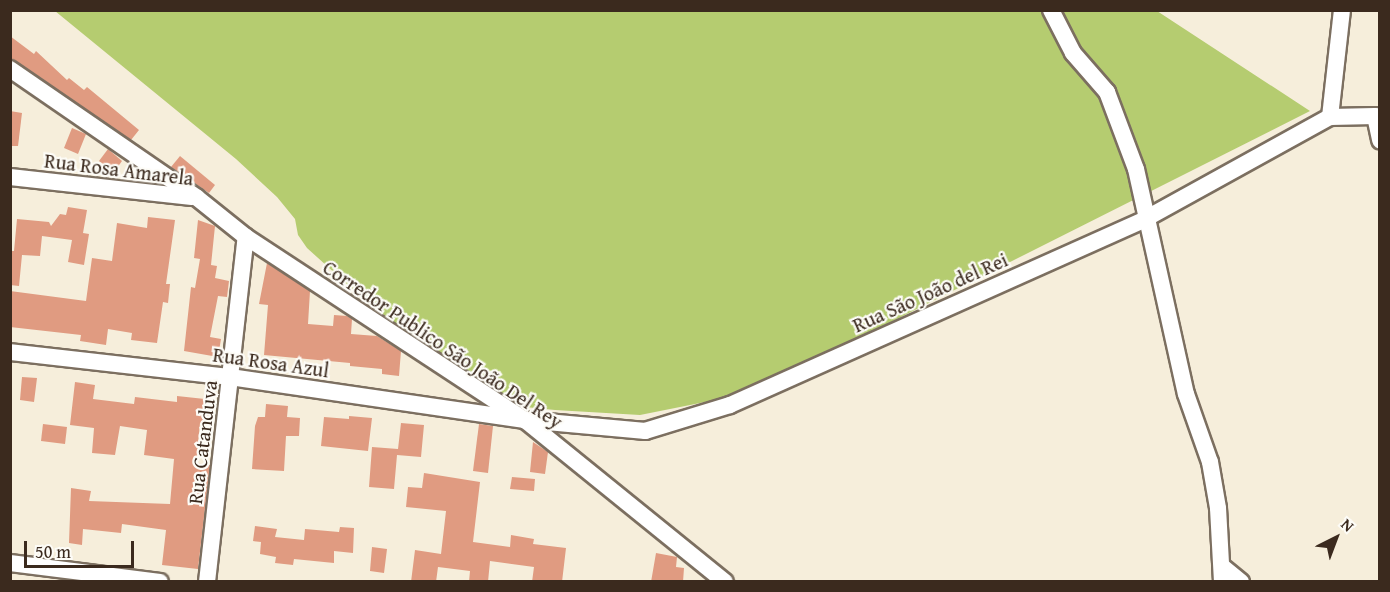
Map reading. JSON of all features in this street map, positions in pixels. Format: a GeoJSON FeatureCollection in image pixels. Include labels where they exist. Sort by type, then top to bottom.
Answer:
{"type":"FeatureCollection","features":[{"type":"Feature","properties":{"kind":"street"},"geometry":{"type":"LineString","coordinates":[[1051,10],[1073,53],[1107,92],[1136,169],[1145,219],[1186,394],[1210,462],[1223,575],[1241,582]]}},
{"type":"Feature","properties":{"kind":"street"},"geometry":{"type":"LineString","coordinates":[[1342,10],[1330,117],[1377,116],[1380,140]]}},
{"type":"Feature","properties":{"kind":"street"},"geometry":{"type":"LineString","coordinates":[[10,69],[196,197]]}},
{"type":"Feature","properties":{"kind":"street","name":"Rua São João del Rei"},"geometry":{"type":"LineString","coordinates":[[525,420],[645,431],[730,405],[1145,219],[1330,117]]}},
{"type":"Feature","properties":{"kind":"street","name":"Rua Rosa Amarela"},"geometry":{"type":"LineString","coordinates":[[10,177],[196,197],[246,237]]}},
{"type":"Feature","properties":{"kind":"street","name":"Rua Catanduva"},"geometry":{"type":"LineString","coordinates":[[207,582],[246,237]]}},
{"type":"Feature","properties":{"kind":"street","name":"Corredor Publico São João Del Rey"},"geometry":{"type":"LineString","coordinates":[[246,237],[525,420],[725,582]]}},
{"type":"Feature","properties":{"kind":"street","name":"Rua Rosa Azul"},"geometry":{"type":"LineString","coordinates":[[10,352],[230,377],[525,420]]}},
{"type":"Feature","properties":{"kind":"street"},"geometry":{"type":"LineString","coordinates":[[10,563],[160,582]]}},
{"type":"Feature","properties":{"kind":"green space"},"geometry":{"type":"Polygon","coordinates":[[[55,11],[1157,11],[1310,111],[750,393],[640,415],[555,410],[505,405],[368,303],[307,248],[298,235],[295,219],[277,197],[236,159],[55,11]]]}},
{"type":"Feature","properties":{"kind":"building"},"geometry":{"type":"Polygon","coordinates":[[[10,36],[34,54],[36,51],[67,80],[69,78],[84,90],[87,87],[139,130],[131,140],[10,59],[10,36]]]}},
{"type":"Feature","properties":{"kind":"building"},"geometry":{"type":"Polygon","coordinates":[[[10,111],[22,113],[18,146],[10,146],[10,111]]]}},
{"type":"Feature","properties":{"kind":"building"},"geometry":{"type":"Polygon","coordinates":[[[72,128],[86,134],[78,154],[64,148],[72,128]]]}},
{"type":"Feature","properties":{"kind":"building"},"geometry":{"type":"Polygon","coordinates":[[[108,149],[122,161],[114,172],[99,161],[108,149]]]}},
{"type":"Feature","properties":{"kind":"building"},"geometry":{"type":"Polygon","coordinates":[[[180,156],[215,185],[209,193],[171,167],[180,156]]]}},
{"type":"Feature","properties":{"kind":"building"},"geometry":{"type":"Polygon","coordinates":[[[68,207],[87,210],[83,233],[89,234],[84,265],[68,262],[72,240],[42,236],[40,256],[22,255],[19,286],[10,285],[10,251],[14,251],[17,219],[49,222],[51,226],[60,214],[66,215],[68,207]]]}},
{"type":"Feature","properties":{"kind":"building"},"geometry":{"type":"Polygon","coordinates":[[[148,217],[175,220],[166,284],[170,284],[168,303],[163,302],[157,343],[131,340],[132,333],[108,329],[106,345],[80,341],[81,335],[10,327],[10,291],[86,301],[92,258],[112,261],[117,223],[147,228],[148,217]]]}},
{"type":"Feature","properties":{"kind":"building"},"geometry":{"type":"Polygon","coordinates":[[[198,220],[215,226],[211,265],[217,266],[215,278],[229,281],[227,297],[218,296],[210,337],[221,339],[218,357],[184,351],[191,287],[195,288],[200,259],[194,258],[198,220]]]}},
{"type":"Feature","properties":{"kind":"building"},"geometry":{"type":"Polygon","coordinates":[[[267,263],[310,291],[308,324],[333,326],[334,315],[347,316],[352,319],[351,334],[377,336],[401,351],[399,376],[382,374],[382,369],[350,366],[350,363],[264,355],[268,305],[259,304],[267,263]]]}},
{"type":"Feature","properties":{"kind":"building"},"geometry":{"type":"Polygon","coordinates":[[[22,377],[37,378],[34,402],[20,400],[22,377]]]}},
{"type":"Feature","properties":{"kind":"building"},"geometry":{"type":"Polygon","coordinates":[[[75,382],[95,385],[93,399],[134,404],[135,397],[177,402],[177,396],[214,400],[211,425],[200,423],[196,463],[210,465],[198,569],[162,565],[166,530],[122,524],[121,533],[83,529],[82,545],[69,543],[71,488],[91,491],[89,501],[170,504],[174,459],[144,455],[147,430],[120,426],[115,455],[92,453],[94,428],[70,425],[75,382]]]}},
{"type":"Feature","properties":{"kind":"building"},"geometry":{"type":"Polygon","coordinates":[[[266,404],[288,406],[287,417],[300,418],[299,436],[286,436],[284,471],[252,469],[255,426],[258,417],[265,417],[266,404]]]}},
{"type":"Feature","properties":{"kind":"building"},"geometry":{"type":"Polygon","coordinates":[[[349,416],[372,418],[368,451],[321,446],[324,417],[349,419],[349,416]]]}},
{"type":"Feature","properties":{"kind":"building"},"geometry":{"type":"Polygon","coordinates":[[[401,423],[424,425],[421,457],[397,455],[394,489],[369,487],[372,447],[398,449],[401,423]]]}},
{"type":"Feature","properties":{"kind":"building"},"geometry":{"type":"Polygon","coordinates":[[[43,424],[67,427],[65,444],[41,441],[43,424]]]}},
{"type":"Feature","properties":{"kind":"building"},"geometry":{"type":"Polygon","coordinates":[[[479,424],[493,426],[488,473],[473,471],[479,424]]]}},
{"type":"Feature","properties":{"kind":"building"},"geometry":{"type":"Polygon","coordinates":[[[533,442],[548,452],[545,474],[530,472],[533,442]]]}},
{"type":"Feature","properties":{"kind":"building"},"geometry":{"type":"Polygon","coordinates":[[[424,473],[480,482],[473,542],[510,547],[511,535],[534,539],[533,544],[566,548],[562,582],[532,582],[534,567],[490,561],[488,582],[469,582],[470,571],[438,567],[436,582],[411,582],[415,550],[441,554],[446,511],[406,507],[408,487],[422,488],[424,473]]]}},
{"type":"Feature","properties":{"kind":"building"},"geometry":{"type":"Polygon","coordinates":[[[512,477],[535,479],[534,491],[510,489],[512,477]]]}},
{"type":"Feature","properties":{"kind":"building"},"geometry":{"type":"Polygon","coordinates":[[[255,526],[277,529],[275,537],[304,540],[305,529],[339,532],[340,527],[354,528],[353,553],[334,551],[334,563],[294,559],[293,565],[275,563],[276,557],[260,554],[261,542],[253,541],[255,526]]]}},
{"type":"Feature","properties":{"kind":"building"},"geometry":{"type":"Polygon","coordinates":[[[372,547],[387,549],[384,573],[370,571],[372,547]]]}},
{"type":"Feature","properties":{"kind":"building"},"geometry":{"type":"Polygon","coordinates":[[[656,553],[677,557],[676,567],[684,568],[683,582],[651,582],[656,553]]]}}]}
